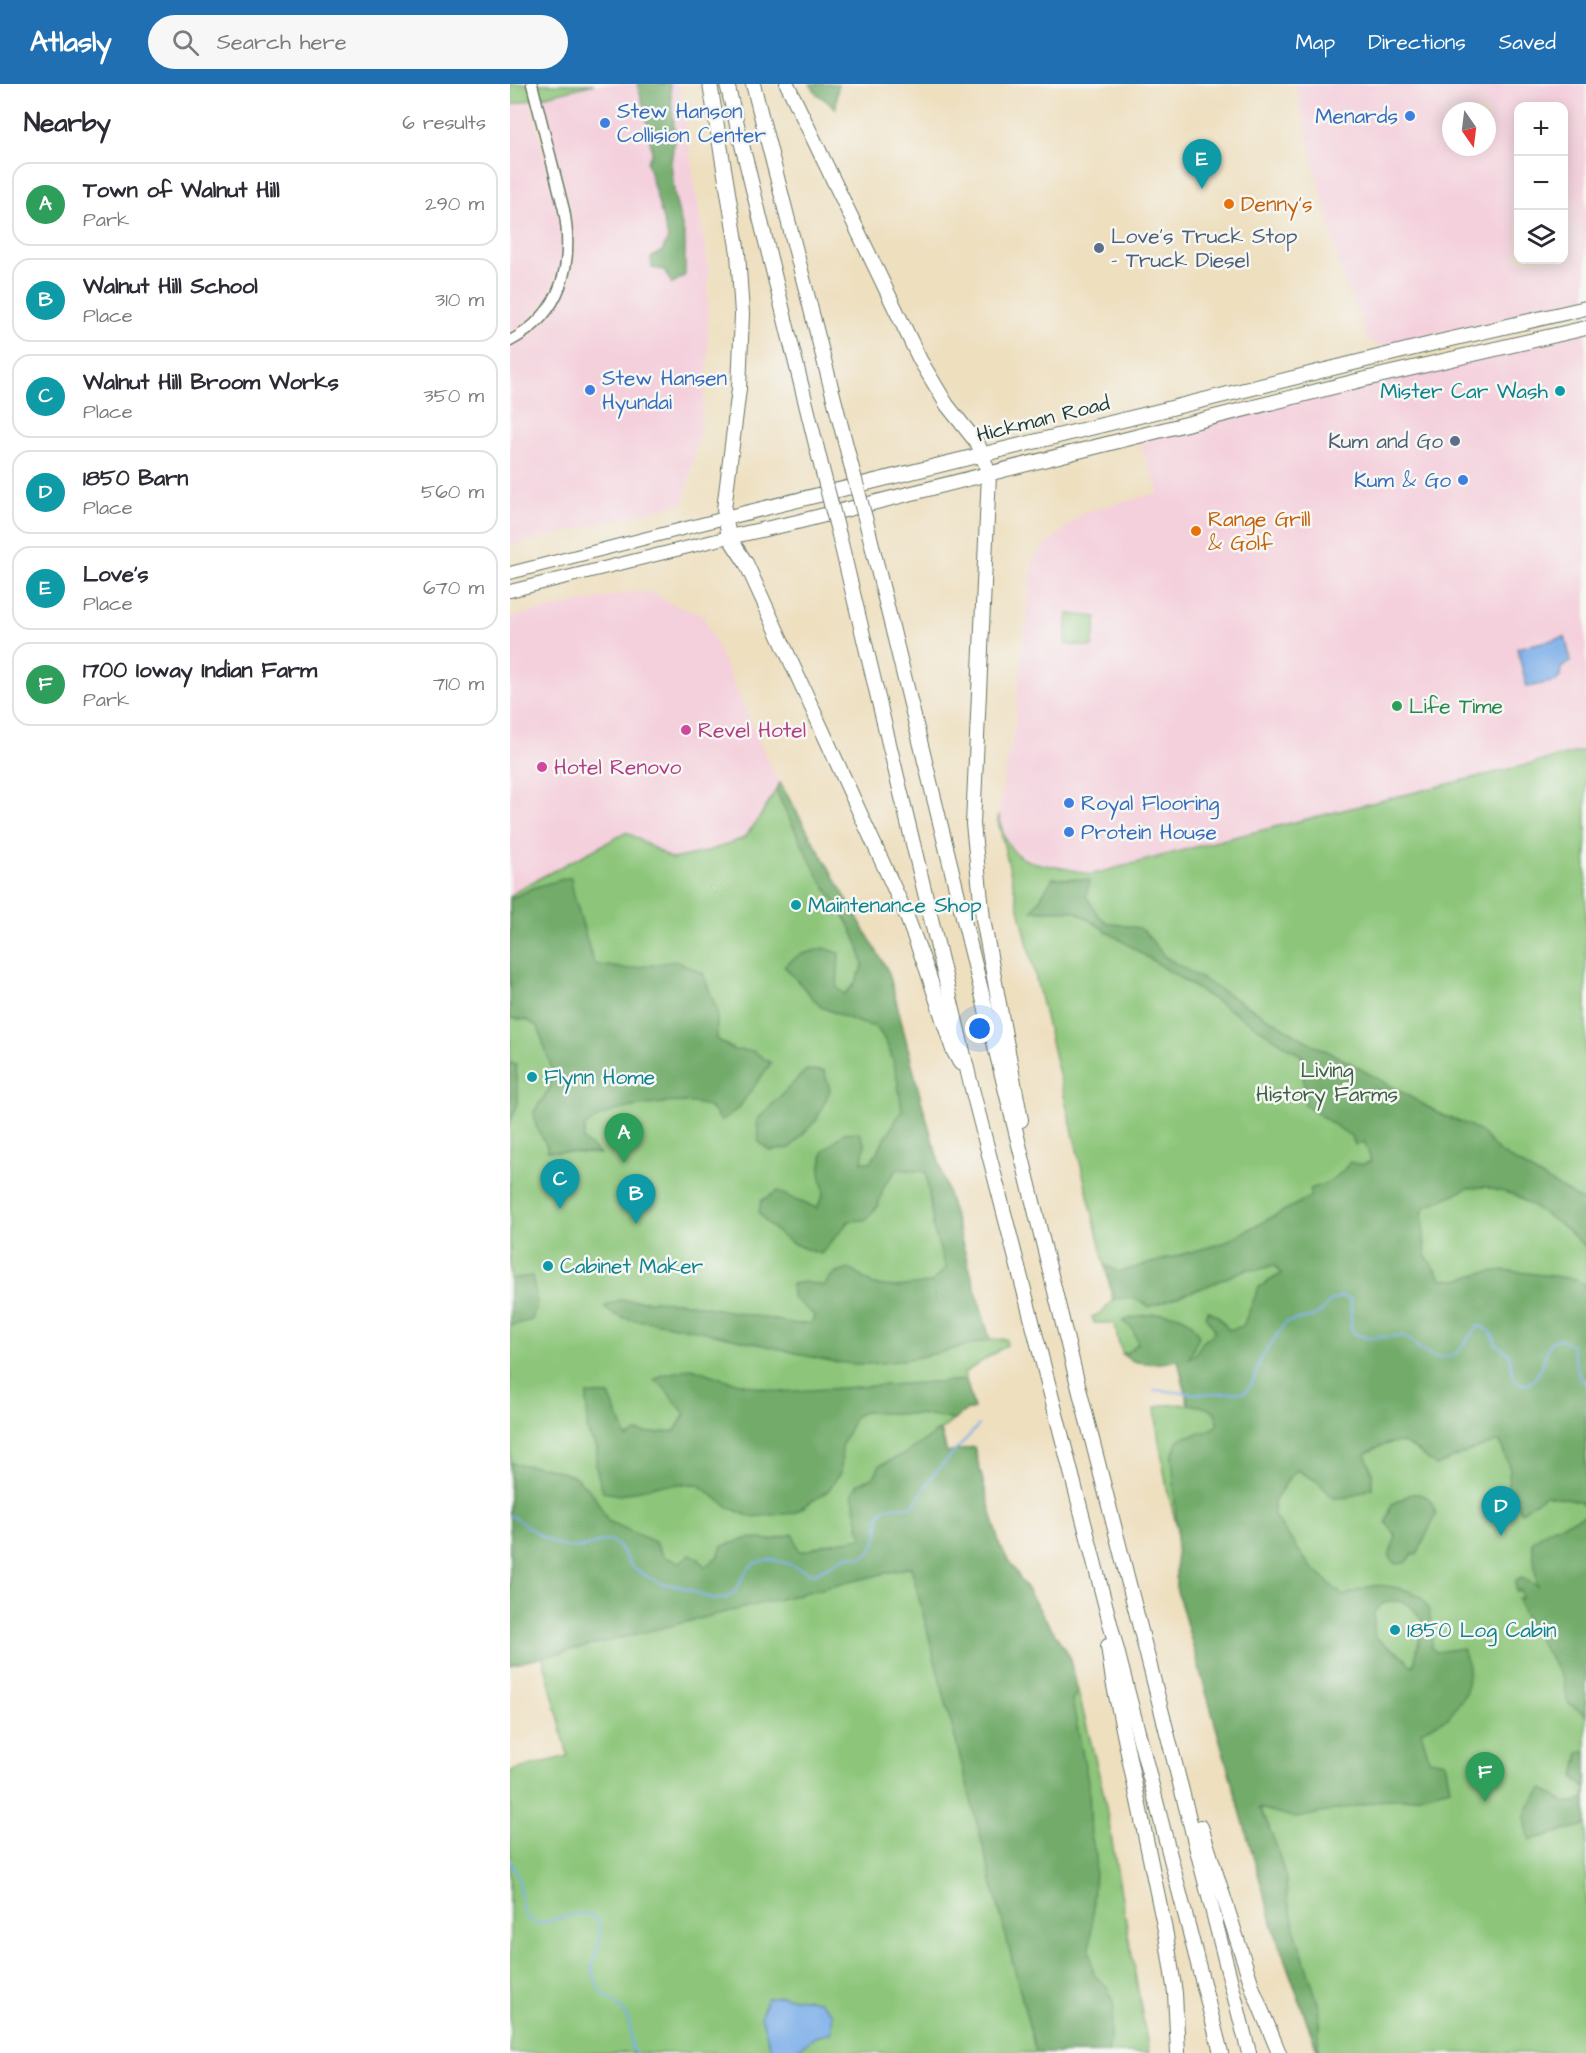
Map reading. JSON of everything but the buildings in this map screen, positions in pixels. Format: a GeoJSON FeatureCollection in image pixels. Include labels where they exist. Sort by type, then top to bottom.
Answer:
{"type":"FeatureCollection","features":[{"type":"Feature","properties":{"kind":"highway"},"geometry":{"type":"LineString","coordinates":[[710,84],[738,254],[742,314],[740,381],[724,509],[729,537],[746,563],[905,912],[927,970],[952,1050],[970,1081]]}},
{"type":"Feature","properties":{"kind":"highway"},"geometry":{"type":"LineString","coordinates":[[727,84],[839,535],[970,1081],[1221,2053]]}},
{"type":"Feature","properties":{"kind":"highway"},"geometry":{"type":"LineString","coordinates":[[753,84],[867,529],[1036,1217],[1249,2053]]}},
{"type":"Feature","properties":{"kind":"highway"},"geometry":{"type":"LineString","coordinates":[[787,84],[920,360],[947,405],[978,444],[989,474],[973,824],[983,919],[1015,1081],[1036,1217]]}},
{"type":"Feature","properties":{"kind":"highway","name":"Hickman Road"},"geometry":{"type":"LineString","coordinates":[[725,519],[1443,341],[1586,308]]}},
{"type":"Feature","properties":{"kind":"highway"},"geometry":{"type":"LineString","coordinates":[[1543,338],[1553,329],[1586,319]]}},
{"type":"Feature","properties":{"kind":"highway","name":"Hickman Road"},"geometry":{"type":"LineString","coordinates":[[729,537],[989,474],[1137,435],[1586,328]]}},
{"type":"Feature","properties":{"kind":"highway"},"geometry":{"type":"LineString","coordinates":[[1101,1588],[1113,1680],[1166,1935],[1175,1993],[1178,2053]]}},
{"type":"Feature","properties":{"kind":"highway"},"geometry":{"type":"LineString","coordinates":[[1164,1714],[1254,1992],[1279,2053]]}},
{"type":"Feature","properties":{"kind":"main road","name":"Hickman Road"},"geometry":{"type":"LineString","coordinates":[[510,573],[725,519]]}},
{"type":"Feature","properties":{"kind":"main road","name":"Hickman Road"},"geometry":{"type":"LineString","coordinates":[[510,591],[729,537]]}},
{"type":"Feature","properties":{"kind":"street"},"geometry":{"type":"LineString","coordinates":[[510,340],[531,328],[550,306],[561,284],[568,258],[568,230],[564,210],[532,84]]}},
{"type":"Feature","properties":{"kind":"shaded area"},"geometry":{"type":"Polygon","coordinates":[[[594,84],[679,84],[708,268],[708,362],[701,424],[684,503],[510,546],[510,347],[531,335],[555,310],[571,277],[575,249],[571,212],[542,97],[594,84]]]}},
{"type":"Feature","properties":{"kind":"shaded area"},"geometry":{"type":"Polygon","coordinates":[[[1295,84],[1586,84],[1586,300],[1387,346],[1379,346],[1368,339],[1339,265],[1295,84]]]}},
{"type":"Feature","properties":{"kind":"shaded area"},"geometry":{"type":"Polygon","coordinates":[[[530,100],[561,223],[563,250],[559,271],[547,299],[528,321],[510,333],[510,105],[530,100]]]}},
{"type":"Feature","properties":{"kind":"shaded area"},"geometry":{"type":"Polygon","coordinates":[[[1586,329],[1586,750],[1090,875],[1031,863],[1010,848],[1001,830],[999,815],[1004,776],[1015,729],[1033,560],[1046,545],[1084,512],[1159,493],[1137,435],[1586,329]]]}},
{"type":"Feature","properties":{"kind":"shaded area"},"geometry":{"type":"Polygon","coordinates":[[[631,592],[652,593],[674,605],[703,616],[780,783],[758,820],[744,838],[706,852],[672,859],[657,850],[581,855],[521,888],[510,897],[510,617],[631,592]]]}},
{"type":"Feature","properties":{"kind":"green space"},"geometry":{"type":"Polygon","coordinates":[[[510,84],[594,84],[510,105],[510,84]]]}},
{"type":"Feature","properties":{"kind":"green space"},"geometry":{"type":"Polygon","coordinates":[[[637,84],[670,84],[675,135],[671,163],[675,198],[685,238],[685,275],[672,284],[664,270],[652,268],[651,258],[662,251],[668,238],[647,162],[652,153],[645,111],[637,84]]]}},
{"type":"Feature","properties":{"kind":"green space"},"geometry":{"type":"Polygon","coordinates":[[[810,84],[838,84],[836,108],[817,94],[810,84]]]}},
{"type":"Feature","properties":{"kind":"green space"},"geometry":{"type":"Polygon","coordinates":[[[1068,614],[1097,617],[1092,647],[1065,644],[1068,614]]]}},
{"type":"Feature","properties":{"kind":"green space","name":"Living History Farms"},"geometry":{"type":"Polygon","coordinates":[[[1586,750],[1586,2053],[1318,2053],[1275,1932],[1176,1587],[1177,1528],[1167,1488],[1155,1408],[1163,1405],[1188,1404],[1178,1360],[1150,1363],[1128,1359],[1120,1348],[1114,1323],[1094,1323],[1092,1317],[1103,1312],[1113,1299],[998,821],[999,815],[1004,835],[1011,848],[1020,857],[1032,862],[1090,875],[1586,750]]]}},
{"type":"Feature","properties":{"kind":"green space"},"geometry":{"type":"Polygon","coordinates":[[[780,783],[889,973],[921,1100],[990,1340],[1006,1339],[1007,1345],[964,1373],[974,1409],[965,1411],[941,1430],[947,1453],[974,1447],[1000,1547],[1069,1656],[1103,1790],[1149,2053],[510,2053],[510,1771],[568,1756],[543,1657],[510,1665],[510,897],[521,888],[627,832],[672,859],[706,852],[744,838],[758,820],[780,783]]]}},
{"type":"Feature","properties":{"kind":"green space"},"geometry":{"type":"Polygon","coordinates":[[[780,783],[889,973],[921,1100],[990,1340],[907,1359],[856,1364],[817,1358],[690,1329],[630,1319],[609,1312],[604,1307],[619,1300],[680,1302],[797,1324],[812,1323],[814,1315],[792,1297],[792,1284],[805,1282],[824,1286],[833,1274],[850,1269],[874,1285],[896,1287],[931,1283],[946,1268],[934,1232],[926,1172],[898,1169],[884,1186],[878,1206],[866,1220],[849,1221],[821,1254],[786,1240],[759,1213],[761,1201],[778,1191],[817,1208],[824,1192],[820,1173],[823,1152],[844,1133],[859,1132],[865,1144],[862,1162],[871,1162],[902,1110],[892,1056],[876,1027],[821,1007],[784,966],[799,955],[824,948],[839,953],[837,988],[845,994],[855,983],[863,965],[859,947],[849,924],[817,874],[781,802],[776,789],[780,783]]]}},
{"type":"Feature","properties":{"kind":"green space"},"geometry":{"type":"Polygon","coordinates":[[[571,877],[594,964],[627,969],[676,961],[703,973],[717,1011],[717,1039],[734,1050],[753,1051],[771,1063],[738,1109],[721,1121],[710,1108],[699,1104],[686,1102],[639,1106],[601,1116],[585,1126],[583,1140],[600,1154],[547,1151],[547,1146],[536,1126],[534,1112],[550,1088],[552,1069],[538,1027],[527,1020],[510,1018],[510,899],[535,887],[571,877]]]}},
{"type":"Feature","properties":{"kind":"green space"},"geometry":{"type":"Polygon","coordinates":[[[1053,878],[1090,880],[1086,896],[1098,915],[1108,923],[1139,928],[1165,957],[1310,1043],[1442,1115],[1471,1126],[1483,1134],[1499,1152],[1586,1203],[1586,1247],[1560,1224],[1515,1195],[1485,1187],[1468,1188],[1425,1207],[1422,1214],[1426,1256],[1442,1279],[1457,1280],[1503,1270],[1576,1279],[1586,1286],[1586,1507],[1579,1501],[1545,1495],[1522,1512],[1507,1489],[1510,1470],[1500,1441],[1459,1455],[1436,1466],[1410,1446],[1396,1442],[1387,1444],[1365,1454],[1372,1472],[1372,1488],[1350,1497],[1334,1498],[1318,1482],[1297,1470],[1289,1478],[1274,1502],[1274,1516],[1310,1566],[1343,1596],[1380,1585],[1409,1591],[1421,1597],[1429,1611],[1432,1648],[1436,1652],[1462,1648],[1469,1666],[1466,1693],[1448,1718],[1421,1731],[1429,1759],[1445,1762],[1450,1788],[1408,1799],[1390,1799],[1297,1818],[1259,1808],[1276,1845],[1286,1879],[1287,1896],[1297,1937],[1320,2009],[1318,2051],[1275,1932],[1176,1587],[1177,1528],[1172,1456],[1178,1440],[1204,1432],[1218,1424],[1215,1412],[1189,1404],[1178,1360],[1141,1363],[1122,1354],[1127,1353],[1138,1343],[1132,1328],[1122,1321],[1143,1315],[1165,1314],[1186,1319],[1194,1326],[1199,1336],[1189,1358],[1214,1333],[1214,1328],[1205,1316],[1208,1310],[1217,1315],[1229,1330],[1243,1326],[1259,1287],[1281,1274],[1274,1265],[1258,1270],[1247,1269],[1149,1307],[1137,1299],[1113,1299],[1105,1265],[1119,1272],[1223,1243],[1310,1197],[1310,1189],[1332,1180],[1350,1162],[1361,1165],[1371,1161],[1365,1142],[1355,1145],[1352,1137],[1305,1105],[1302,1056],[1075,911],[1032,911],[1053,878]],[[1391,1601],[1382,1604],[1374,1612],[1374,1635],[1410,1665],[1414,1665],[1423,1623],[1411,1606],[1403,1602],[1391,1601]]]}},
{"type":"Feature","properties":{"kind":"green space"},"geometry":{"type":"Polygon","coordinates":[[[510,1062],[516,1065],[518,1103],[510,1123],[510,1062]]]}},
{"type":"Feature","properties":{"kind":"green space"},"geometry":{"type":"Polygon","coordinates":[[[806,1070],[824,1071],[830,1090],[817,1119],[790,1148],[770,1151],[759,1142],[757,1120],[806,1070]]]}},
{"type":"Feature","properties":{"kind":"green space"},"geometry":{"type":"Polygon","coordinates":[[[532,1276],[537,1303],[532,1320],[510,1326],[510,1279],[532,1276]]]}},
{"type":"Feature","properties":{"kind":"green space"},"geometry":{"type":"Polygon","coordinates":[[[692,1368],[723,1379],[779,1392],[966,1380],[974,1409],[965,1411],[954,1420],[930,1415],[864,1412],[855,1416],[842,1445],[841,1472],[828,1491],[794,1513],[751,1517],[730,1508],[697,1484],[659,1485],[621,1495],[603,1492],[596,1468],[597,1448],[587,1431],[587,1394],[609,1395],[627,1438],[636,1432],[675,1431],[685,1414],[661,1384],[654,1380],[663,1375],[692,1368]]]}},
{"type":"Feature","properties":{"kind":"green space"},"geometry":{"type":"Polygon","coordinates":[[[940,1430],[947,1453],[974,1447],[1000,1547],[1069,1656],[1078,1692],[1072,1700],[1089,1786],[1091,1839],[1096,1855],[1090,1952],[1094,1975],[1108,1988],[1114,2006],[1108,2053],[1036,2053],[911,1567],[510,1665],[510,1463],[549,1468],[576,1477],[594,1495],[608,1521],[655,1542],[664,1557],[680,1562],[690,1554],[699,1559],[705,1567],[718,1556],[722,1546],[749,1538],[771,1540],[793,1534],[799,1551],[806,1551],[826,1544],[862,1538],[852,1493],[858,1484],[874,1477],[880,1465],[904,1454],[940,1430]]]}},
{"type":"Feature","properties":{"kind":"green space"},"geometry":{"type":"Polygon","coordinates":[[[1411,1494],[1426,1496],[1433,1504],[1436,1514],[1417,1555],[1412,1554],[1405,1563],[1395,1564],[1389,1557],[1396,1536],[1386,1522],[1392,1504],[1411,1494]]]}},
{"type":"Feature","properties":{"kind":"green space"},"geometry":{"type":"Polygon","coordinates":[[[1586,1515],[1586,1715],[1568,1703],[1563,1679],[1526,1619],[1518,1599],[1522,1598],[1520,1590],[1516,1591],[1515,1581],[1522,1578],[1537,1586],[1532,1542],[1548,1530],[1586,1515]]]}},
{"type":"Feature","properties":{"kind":"green space"},"geometry":{"type":"Polygon","coordinates":[[[1586,1751],[1586,1789],[1574,1777],[1579,1753],[1586,1751]]]}},
{"type":"Feature","properties":{"kind":"green space"},"geometry":{"type":"Polygon","coordinates":[[[1542,1789],[1570,1803],[1584,1798],[1586,1789],[1586,1825],[1530,1840],[1526,1812],[1542,1789]]]}},
{"type":"Feature","properties":{"kind":"water"},"geometry":{"type":"Polygon","coordinates":[[[1565,637],[1571,661],[1561,668],[1560,677],[1556,681],[1527,687],[1517,648],[1565,637]]]}},
{"type":"Feature","properties":{"kind":"water"},"geometry":{"type":"Polygon","coordinates":[[[781,1996],[819,2001],[833,2014],[831,2033],[815,2037],[792,2053],[772,2053],[761,2016],[767,1998],[781,1996]]]}},
{"type":"Feature","properties":{"kind":"waterway"},"geometry":{"type":"LineString","coordinates":[[1154,1390],[1198,1394],[1245,1392],[1255,1377],[1260,1360],[1286,1322],[1314,1316],[1331,1301],[1342,1296],[1351,1300],[1351,1327],[1354,1333],[1366,1338],[1403,1336],[1434,1357],[1454,1355],[1480,1326],[1491,1332],[1496,1344],[1509,1354],[1514,1380],[1525,1385],[1531,1382],[1539,1372],[1551,1342],[1560,1338],[1571,1345],[1579,1377],[1586,1383]]}},
{"type":"Feature","properties":{"kind":"waterway"},"geometry":{"type":"LineString","coordinates":[[510,1515],[544,1538],[561,1546],[581,1547],[609,1540],[618,1547],[634,1568],[647,1576],[661,1583],[679,1586],[709,1598],[722,1599],[733,1594],[746,1571],[757,1562],[777,1561],[814,1574],[849,1555],[862,1558],[868,1554],[877,1539],[879,1514],[887,1507],[914,1506],[932,1476],[979,1425]]}},
{"type":"Feature","properties":{"kind":"waterway"},"geometry":{"type":"LineString","coordinates":[[510,1860],[519,1878],[522,1908],[527,1919],[538,1924],[579,1913],[598,1920],[600,1940],[592,1965],[594,1976],[600,1991],[624,2011],[630,2025],[631,2048],[636,2053]]}},
{"type":"Feature","properties":{"kind":"place","name":"Menards"},"geometry":{"type":"Point","coordinates":[1410,116]}},
{"type":"Feature","properties":{"kind":"place","name":"Stew Hanson Collision Center"},"geometry":{"type":"Point","coordinates":[605,123]}},
{"type":"Feature","properties":{"kind":"place","name":"Love's"},"geometry":{"type":"Point","coordinates":[1202,189]}},
{"type":"Feature","properties":{"kind":"place","name":"Denny's"},"geometry":{"type":"Point","coordinates":[1229,204]}},
{"type":"Feature","properties":{"kind":"place","name":"Love's Truck Stop - Truck Diesel"},"geometry":{"type":"Point","coordinates":[1099,248]}},
{"type":"Feature","properties":{"kind":"place","name":"Stew Hansen Hyundai"},"geometry":{"type":"Point","coordinates":[590,390]}},
{"type":"Feature","properties":{"kind":"place","name":"Mister Car Wash"},"geometry":{"type":"Point","coordinates":[1560,391]}},
{"type":"Feature","properties":{"kind":"place","name":"Kum and Go"},"geometry":{"type":"Point","coordinates":[1455,441]}},
{"type":"Feature","properties":{"kind":"place","name":"Kum & Go"},"geometry":{"type":"Point","coordinates":[1463,480]}},
{"type":"Feature","properties":{"kind":"place","name":"Range Grill & Golf"},"geometry":{"type":"Point","coordinates":[1196,531]}},
{"type":"Feature","properties":{"kind":"place","name":"Life Time"},"geometry":{"type":"Point","coordinates":[1397,706]}},
{"type":"Feature","properties":{"kind":"place","name":"Revel Hotel"},"geometry":{"type":"Point","coordinates":[686,730]}},
{"type":"Feature","properties":{"kind":"place","name":"Hotel Renovo"},"geometry":{"type":"Point","coordinates":[542,767]}},
{"type":"Feature","properties":{"kind":"place","name":"Royal Flooring"},"geometry":{"type":"Point","coordinates":[1069,803]}},
{"type":"Feature","properties":{"kind":"place","name":"Protein House"},"geometry":{"type":"Point","coordinates":[1069,832]}},
{"type":"Feature","properties":{"kind":"place","name":"Maintenance Shop"},"geometry":{"type":"Point","coordinates":[796,905]}},
{"type":"Feature","properties":{"kind":"place","name":"Flynn Home"},"geometry":{"type":"Point","coordinates":[532,1077]}},
{"type":"Feature","properties":{"kind":"place","name":"Town of Walnut Hill"},"geometry":{"type":"Point","coordinates":[624,1163]}},
{"type":"Feature","properties":{"kind":"place","name":"Walnut Hill Broom Works"},"geometry":{"type":"Point","coordinates":[560,1209]}},
{"type":"Feature","properties":{"kind":"place","name":"Walnut Hill School"},"geometry":{"type":"Point","coordinates":[636,1224]}},
{"type":"Feature","properties":{"kind":"place","name":"Cabinet Maker"},"geometry":{"type":"Point","coordinates":[548,1266]}},
{"type":"Feature","properties":{"kind":"place","name":"1850 Barn"},"geometry":{"type":"Point","coordinates":[1501,1536]}},
{"type":"Feature","properties":{"kind":"place","name":"1850 Log Cabin"},"geometry":{"type":"Point","coordinates":[1395,1630]}},
{"type":"Feature","properties":{"kind":"place","name":"1700 Ioway Indian Farm"},"geometry":{"type":"Point","coordinates":[1485,1802]}}]}
